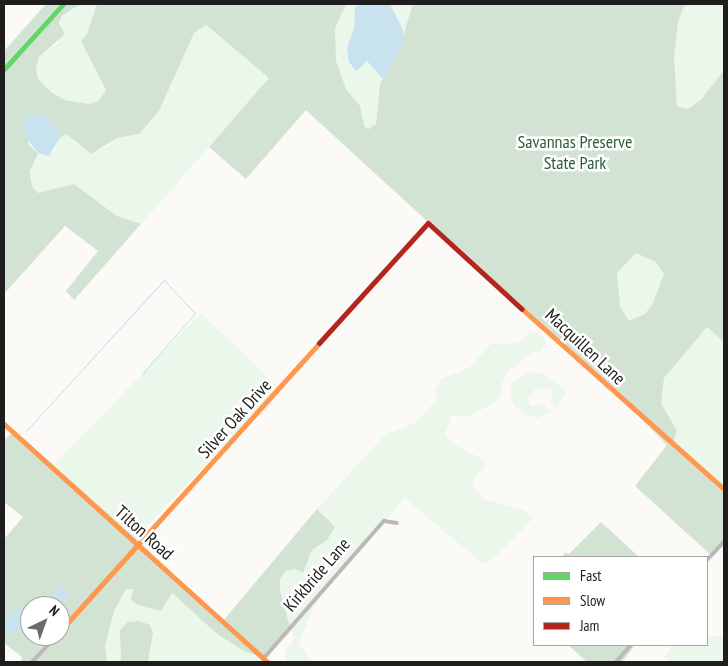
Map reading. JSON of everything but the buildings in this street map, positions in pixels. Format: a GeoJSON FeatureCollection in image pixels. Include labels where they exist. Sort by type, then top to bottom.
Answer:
{"type":"FeatureCollection","features":[{"type":"Feature","properties":{"kind":"street"},"geometry":{"type":"LineString","coordinates":[[4,69],[63,4]]}},
{"type":"Feature","properties":{"kind":"street","name":"Macquillen Lane"},"geometry":{"type":"LineString","coordinates":[[428,223],[650,426],[724,489]]}},
{"type":"Feature","properties":{"kind":"street","name":"Silver Oak Drive"},"geometry":{"type":"LineString","coordinates":[[70,620],[428,223]]}},
{"type":"Feature","properties":{"kind":"street","name":"Tilton Road"},"geometry":{"type":"LineString","coordinates":[[4,424],[265,661]]}},
{"type":"Feature","properties":{"kind":"street","name":"Kirkbride Lane"},"geometry":{"type":"LineString","coordinates":[[265,661],[384,521],[397,523]]}},
{"type":"Feature","properties":{"kind":"street"},"geometry":{"type":"LineString","coordinates":[[708,559],[724,542]]}},
{"type":"Feature","properties":{"kind":"street"},"geometry":{"type":"LineString","coordinates":[[32,662],[47,646]]}},
{"type":"Feature","properties":{"kind":"street"},"geometry":{"type":"LineString","coordinates":[[616,662],[630,646]]}},
{"type":"Feature","properties":{"kind":"green space"},"geometry":{"type":"Polygon","coordinates":[[[46,4],[60,4],[4,66],[4,51],[46,4]]]}},
{"type":"Feature","properties":{"kind":"green space","name":"Savannas Preserve State Park"},"geometry":{"type":"Polygon","coordinates":[[[65,4],[80,4],[62,16],[59,23],[65,34],[39,57],[36,69],[38,79],[52,93],[65,100],[89,104],[99,101],[106,90],[81,41],[87,34],[97,4],[346,4],[335,28],[336,61],[346,89],[360,106],[364,126],[369,129],[376,124],[380,84],[397,56],[413,4],[685,4],[678,21],[674,57],[677,107],[688,109],[701,100],[724,70],[724,342],[707,327],[664,378],[661,403],[677,431],[672,445],[724,493],[724,542],[712,556],[635,486],[667,445],[632,409],[306,110],[246,179],[209,147],[269,78],[206,25],[194,33],[159,111],[139,134],[117,138],[91,154],[66,134],[60,138],[57,127],[29,116],[24,123],[29,145],[38,153],[30,171],[32,187],[38,193],[74,184],[117,216],[141,224],[74,300],[66,291],[98,251],[65,226],[4,294],[4,72],[65,4]],[[636,253],[617,273],[620,307],[629,321],[645,314],[653,303],[664,274],[656,262],[636,253]]]}},
{"type":"Feature","properties":{"kind":"green space"},"geometry":{"type":"Polygon","coordinates":[[[80,4],[97,4],[87,34],[81,41],[106,90],[99,101],[89,104],[65,100],[51,93],[38,79],[36,69],[39,57],[58,43],[62,16],[80,4]]]}},
{"type":"Feature","properties":{"kind":"green space","name":"Savannas Preserve State Park"},"geometry":{"type":"Polygon","coordinates":[[[188,4],[724,4],[724,490],[270,78],[141,224],[117,216],[74,184],[38,194],[32,187],[31,164],[38,153],[54,152],[60,138],[66,134],[80,147],[103,149],[117,138],[139,134],[159,111],[194,33],[205,25],[268,76],[188,4]]]}},
{"type":"Feature","properties":{"kind":"green space"},"geometry":{"type":"Polygon","coordinates":[[[201,313],[279,389],[133,540],[54,465],[201,313]]]}},
{"type":"Feature","properties":{"kind":"green space"},"geometry":{"type":"Polygon","coordinates":[[[531,332],[539,333],[546,342],[541,352],[532,352],[508,372],[502,383],[500,397],[492,404],[469,416],[452,415],[445,434],[455,445],[486,461],[484,469],[476,475],[472,484],[483,499],[524,510],[533,518],[497,555],[483,564],[405,498],[319,597],[298,643],[312,662],[287,662],[285,652],[294,639],[280,590],[280,579],[286,571],[295,569],[303,573],[312,550],[327,540],[325,516],[317,509],[386,434],[416,423],[438,398],[435,392],[441,379],[469,368],[491,344],[510,344],[522,340],[531,332]]]}},
{"type":"Feature","properties":{"kind":"green space"},"geometry":{"type":"Polygon","coordinates":[[[529,371],[544,374],[566,391],[556,408],[550,401],[553,392],[549,388],[535,389],[527,401],[532,407],[543,403],[551,411],[538,418],[526,415],[514,405],[510,395],[512,383],[529,371]]]}},
{"type":"Feature","properties":{"kind":"green space"},"geometry":{"type":"Polygon","coordinates":[[[14,430],[143,545],[222,622],[317,509],[335,527],[327,540],[312,550],[303,573],[295,569],[286,571],[280,579],[280,590],[290,627],[263,657],[244,651],[216,633],[172,593],[161,611],[138,605],[131,600],[133,589],[126,589],[114,611],[105,645],[107,662],[21,662],[22,657],[4,643],[4,635],[20,629],[20,646],[70,646],[70,596],[65,596],[63,586],[55,594],[20,596],[20,609],[4,619],[4,539],[23,517],[4,502],[4,441],[14,430]]]}},
{"type":"Feature","properties":{"kind":"green space"},"geometry":{"type":"Polygon","coordinates":[[[601,522],[638,556],[563,556],[564,553],[569,554],[601,522]]]}},
{"type":"Feature","properties":{"kind":"green space"},"geometry":{"type":"Polygon","coordinates":[[[133,588],[161,611],[171,593],[216,633],[263,657],[267,662],[148,662],[151,648],[121,662],[107,662],[105,645],[114,611],[126,589],[133,588]]]}},
{"type":"Feature","properties":{"kind":"green space"},"geometry":{"type":"Polygon","coordinates":[[[139,621],[150,625],[153,633],[148,662],[121,662],[120,630],[128,622],[139,621]]]}},
{"type":"Feature","properties":{"kind":"green space"},"geometry":{"type":"Polygon","coordinates":[[[724,635],[724,662],[670,662],[664,656],[673,646],[708,646],[708,637],[724,635]]]}},
{"type":"Feature","properties":{"kind":"green space"},"geometry":{"type":"Polygon","coordinates":[[[569,646],[634,646],[622,662],[587,662],[569,646]]]}},
{"type":"Feature","properties":{"kind":"water"},"geometry":{"type":"Polygon","coordinates":[[[359,4],[390,4],[402,28],[404,37],[397,56],[383,79],[367,61],[356,71],[349,62],[347,48],[354,29],[355,8],[359,4]]]}},
{"type":"Feature","properties":{"kind":"water"},"geometry":{"type":"Polygon","coordinates":[[[37,115],[47,118],[57,127],[60,138],[49,156],[38,153],[25,137],[24,123],[29,116],[37,115]]]}},
{"type":"Feature","properties":{"kind":"water"},"geometry":{"type":"Polygon","coordinates":[[[63,585],[68,591],[67,596],[44,596],[55,594],[63,585]]]}},
{"type":"Feature","properties":{"kind":"water"},"geometry":{"type":"Polygon","coordinates":[[[20,608],[20,629],[4,635],[4,619],[20,608]]]}},
{"type":"Feature","properties":{"kind":"waterway"},"geometry":{"type":"LineString","coordinates":[[26,431],[164,280],[195,313],[142,374]]}},
{"type":"Feature","properties":{"kind":"traffic: fast"},"geometry":{"type":"LineString","coordinates":[[4,69],[63,4]]}},
{"type":"Feature","properties":{"kind":"traffic: slow"},"geometry":{"type":"LineString","coordinates":[[522,309],[724,489]]}},
{"type":"Feature","properties":{"kind":"traffic: slow"},"geometry":{"type":"LineString","coordinates":[[70,620],[319,343]]}},
{"type":"Feature","properties":{"kind":"traffic: slow"},"geometry":{"type":"LineString","coordinates":[[4,424],[267,662]]}},
{"type":"Feature","properties":{"kind":"traffic: jam"},"geometry":{"type":"LineString","coordinates":[[319,343],[428,223],[522,309]]}}]}
